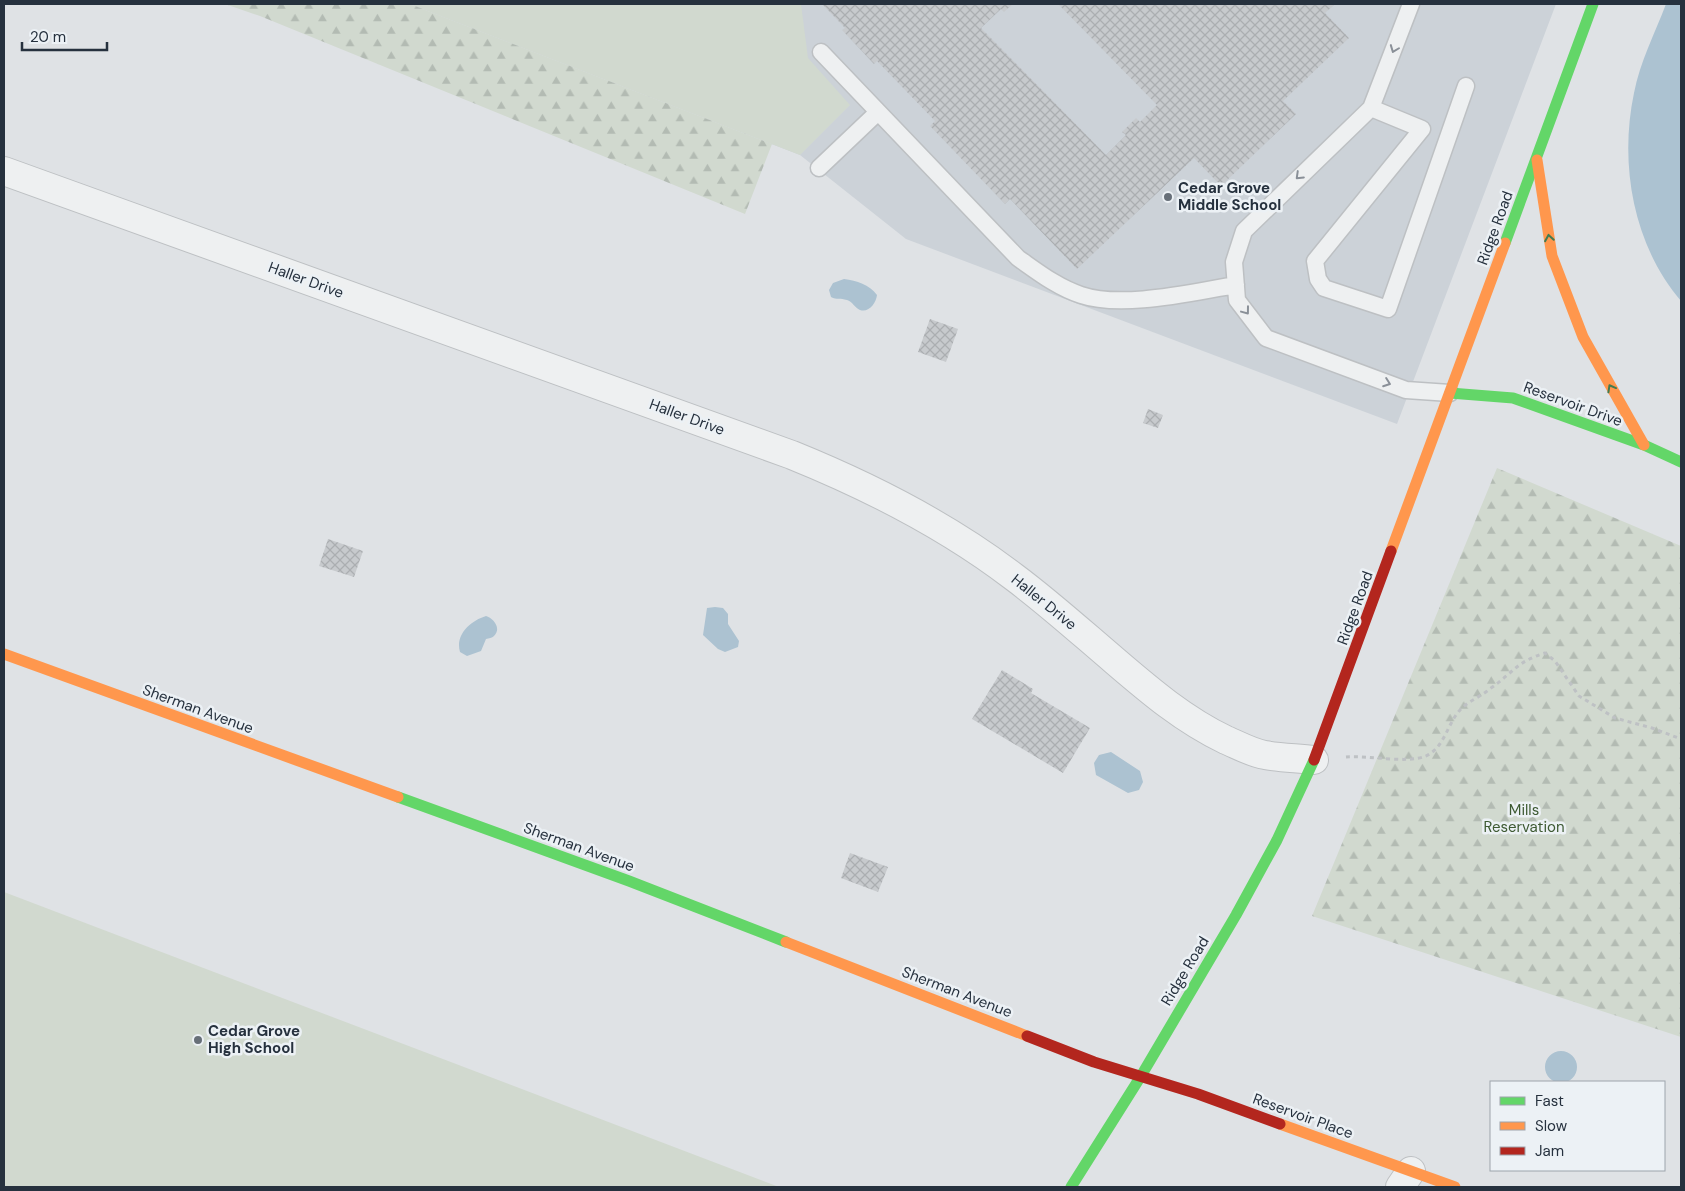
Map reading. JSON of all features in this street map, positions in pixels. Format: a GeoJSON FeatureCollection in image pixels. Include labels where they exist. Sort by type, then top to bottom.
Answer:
{"type":"FeatureCollection","features":[{"type":"Feature","properties":{"kind":"street","name":"Ridge Road"},"geometry":{"type":"LineString","coordinates":[[1071,1187],[1140,1076],[1257,878],[1294,805],[1314,760],[1593,4]]}},
{"type":"Feature","properties":{"kind":"street"},"geometry":{"type":"LineString","coordinates":[[1537,157],[1552,256],[1583,338],[1644,445]]}},
{"type":"Feature","properties":{"kind":"street","name":"Haller Drive"},"geometry":{"type":"LineString","coordinates":[[4,171],[792,455],[841,475],[936,523],[975,549],[1050,606],[1155,696],[1186,718],[1211,732],[1264,755],[1314,760]]}},
{"type":"Feature","properties":{"kind":"street","name":"Reservoir Drive"},"geometry":{"type":"LineString","coordinates":[[1450,393],[1513,398],[1644,445],[1681,462]]}},
{"type":"Feature","properties":{"kind":"street","name":"Sherman Avenue"},"geometry":{"type":"LineString","coordinates":[[4,654],[629,881],[1094,1062],[1140,1076]]}},
{"type":"Feature","properties":{"kind":"street","name":"Reservoir Place"},"geometry":{"type":"LineString","coordinates":[[1140,1076],[1198,1094],[1406,1179],[1455,1187]]}},
{"type":"Feature","properties":{"kind":"lane"},"geometry":{"type":"LineString","coordinates":[[1411,4],[1371,108],[1244,230],[1234,262],[1237,300],[1266,338],[1406,390],[1450,393]]}},
{"type":"Feature","properties":{"kind":"lane"},"geometry":{"type":"LineString","coordinates":[[820,52],[1018,258],[1056,284],[1080,295],[1098,299],[1124,300],[1236,285]]}},
{"type":"Feature","properties":{"kind":"lane"},"geometry":{"type":"LineString","coordinates":[[1422,129],[1316,261],[1318,279],[1324,288],[1388,309],[1466,86]]}},
{"type":"Feature","properties":{"kind":"lane"},"geometry":{"type":"LineString","coordinates":[[1371,108],[1447,137]]}},
{"type":"Feature","properties":{"kind":"lane"},"geometry":{"type":"LineString","coordinates":[[819,168],[878,112]]}},
{"type":"Feature","properties":{"kind":"path"},"geometry":{"type":"LineString","coordinates":[[1314,760],[1358,756],[1413,759],[1428,756],[1442,742],[1460,710],[1493,688],[1528,658],[1545,653],[1555,662],[1579,696],[1615,718],[1652,728],[1681,739]]}},
{"type":"Feature","properties":{"kind":"shaded area","name":"Cedar Grove Middle School"},"geometry":{"type":"Polygon","coordinates":[[[410,4],[1556,4],[1397,424],[906,239],[800,155],[410,4]]]}},
{"type":"Feature","properties":{"kind":"green space"},"geometry":{"type":"Polygon","coordinates":[[[225,4],[410,4],[772,144],[745,214],[260,16],[225,4]]]}},
{"type":"Feature","properties":{"kind":"green space"},"geometry":{"type":"Polygon","coordinates":[[[410,4],[801,4],[808,58],[850,105],[800,155],[410,4]]]}},
{"type":"Feature","properties":{"kind":"green space","name":"Mills Reservation"},"geometry":{"type":"Polygon","coordinates":[[[1497,468],[1681,546],[1681,1037],[1312,916],[1497,468]]]}},
{"type":"Feature","properties":{"kind":"green space","name":"Cedar Grove High School"},"geometry":{"type":"Polygon","coordinates":[[[4,892],[779,1187],[4,1187],[4,892]]]}},
{"type":"Feature","properties":{"kind":"water"},"geometry":{"type":"Polygon","coordinates":[[[1666,4],[1681,4],[1681,301],[1651,255],[1641,229],[1634,203],[1628,148],[1630,120],[1637,81],[1666,4]]]}},
{"type":"Feature","properties":{"kind":"water"},"geometry":{"type":"Polygon","coordinates":[[[844,279],[862,284],[874,291],[877,295],[872,307],[863,311],[845,299],[831,297],[829,290],[833,283],[844,279]]]}},
{"type":"Feature","properties":{"kind":"water"},"geometry":{"type":"Polygon","coordinates":[[[707,608],[723,608],[728,614],[728,624],[739,641],[738,647],[725,652],[718,649],[703,635],[707,608]]]}},
{"type":"Feature","properties":{"kind":"water"},"geometry":{"type":"Polygon","coordinates":[[[486,616],[496,624],[496,633],[493,637],[486,639],[481,651],[467,656],[460,652],[459,646],[462,634],[474,621],[486,616]]]}},
{"type":"Feature","properties":{"kind":"water"},"geometry":{"type":"Polygon","coordinates":[[[1111,752],[1140,771],[1143,782],[1139,790],[1128,793],[1096,775],[1094,763],[1099,755],[1111,752]]]}},
{"type":"Feature","properties":{"kind":"water"},"geometry":{"type":"Polygon","coordinates":[[[1561,1051],[1572,1056],[1577,1067],[1575,1073],[1567,1081],[1555,1081],[1550,1078],[1545,1067],[1550,1056],[1561,1051]]]}},
{"type":"Feature","properties":{"kind":"building"},"geometry":{"type":"Polygon","coordinates":[[[822,4],[1013,4],[1004,12],[1001,9],[981,28],[1106,155],[1126,135],[1122,132],[1136,118],[1140,122],[1157,105],[1058,4],[1335,4],[1325,13],[1349,38],[1283,101],[1296,114],[1221,186],[1194,158],[1077,269],[1010,199],[1005,204],[930,126],[935,121],[877,61],[874,64],[842,30],[845,28],[822,4]]]}},
{"type":"Feature","properties":{"kind":"building"},"geometry":{"type":"Polygon","coordinates":[[[930,319],[958,329],[946,362],[918,352],[930,319]]]}},
{"type":"Feature","properties":{"kind":"building"},"geometry":{"type":"Polygon","coordinates":[[[1148,409],[1163,415],[1158,428],[1143,423],[1148,409]]]}},
{"type":"Feature","properties":{"kind":"building"},"geometry":{"type":"Polygon","coordinates":[[[328,539],[363,551],[354,577],[319,566],[328,539]]]}},
{"type":"Feature","properties":{"kind":"building"},"geometry":{"type":"Polygon","coordinates":[[[1002,670],[1033,689],[1031,693],[1090,728],[1063,773],[972,719],[1002,670]]]}},
{"type":"Feature","properties":{"kind":"building"},"geometry":{"type":"Polygon","coordinates":[[[850,853],[888,867],[878,892],[841,878],[850,853]]]}},
{"type":"Feature","properties":{"kind":"traffic: fast"},"geometry":{"type":"LineString","coordinates":[[1505,243],[1593,4]]}},
{"type":"Feature","properties":{"kind":"traffic: fast"},"geometry":{"type":"LineString","coordinates":[[1450,393],[1513,398],[1644,445],[1681,462]]}},
{"type":"Feature","properties":{"kind":"traffic: fast"},"geometry":{"type":"LineString","coordinates":[[1071,1187],[1141,1076],[1236,915],[1277,840],[1314,760]]}},
{"type":"Feature","properties":{"kind":"traffic: fast"},"geometry":{"type":"LineString","coordinates":[[398,797],[629,881],[786,942]]}},
{"type":"Feature","properties":{"kind":"traffic: slow"},"geometry":{"type":"LineString","coordinates":[[1537,160],[1552,256],[1583,337],[1644,445]]}},
{"type":"Feature","properties":{"kind":"traffic: slow"},"geometry":{"type":"LineString","coordinates":[[1391,551],[1505,243]]}},
{"type":"Feature","properties":{"kind":"traffic: slow"},"geometry":{"type":"LineString","coordinates":[[4,654],[398,797]]}},
{"type":"Feature","properties":{"kind":"traffic: slow"},"geometry":{"type":"LineString","coordinates":[[786,942],[1027,1036]]}},
{"type":"Feature","properties":{"kind":"traffic: slow"},"geometry":{"type":"LineString","coordinates":[[1280,1124],[1455,1187]]}},
{"type":"Feature","properties":{"kind":"traffic: jam"},"geometry":{"type":"LineString","coordinates":[[1314,760],[1391,551]]}},
{"type":"Feature","properties":{"kind":"traffic: jam"},"geometry":{"type":"LineString","coordinates":[[1027,1036],[1094,1062],[1198,1094],[1280,1124]]}},
{"type":"Feature","properties":{"kind":"place","name":"Cedar Grove Middle School"},"geometry":{"type":"Point","coordinates":[1168,197]}},
{"type":"Feature","properties":{"kind":"place","name":"Cedar Grove High School"},"geometry":{"type":"Point","coordinates":[198,1040]}}]}
